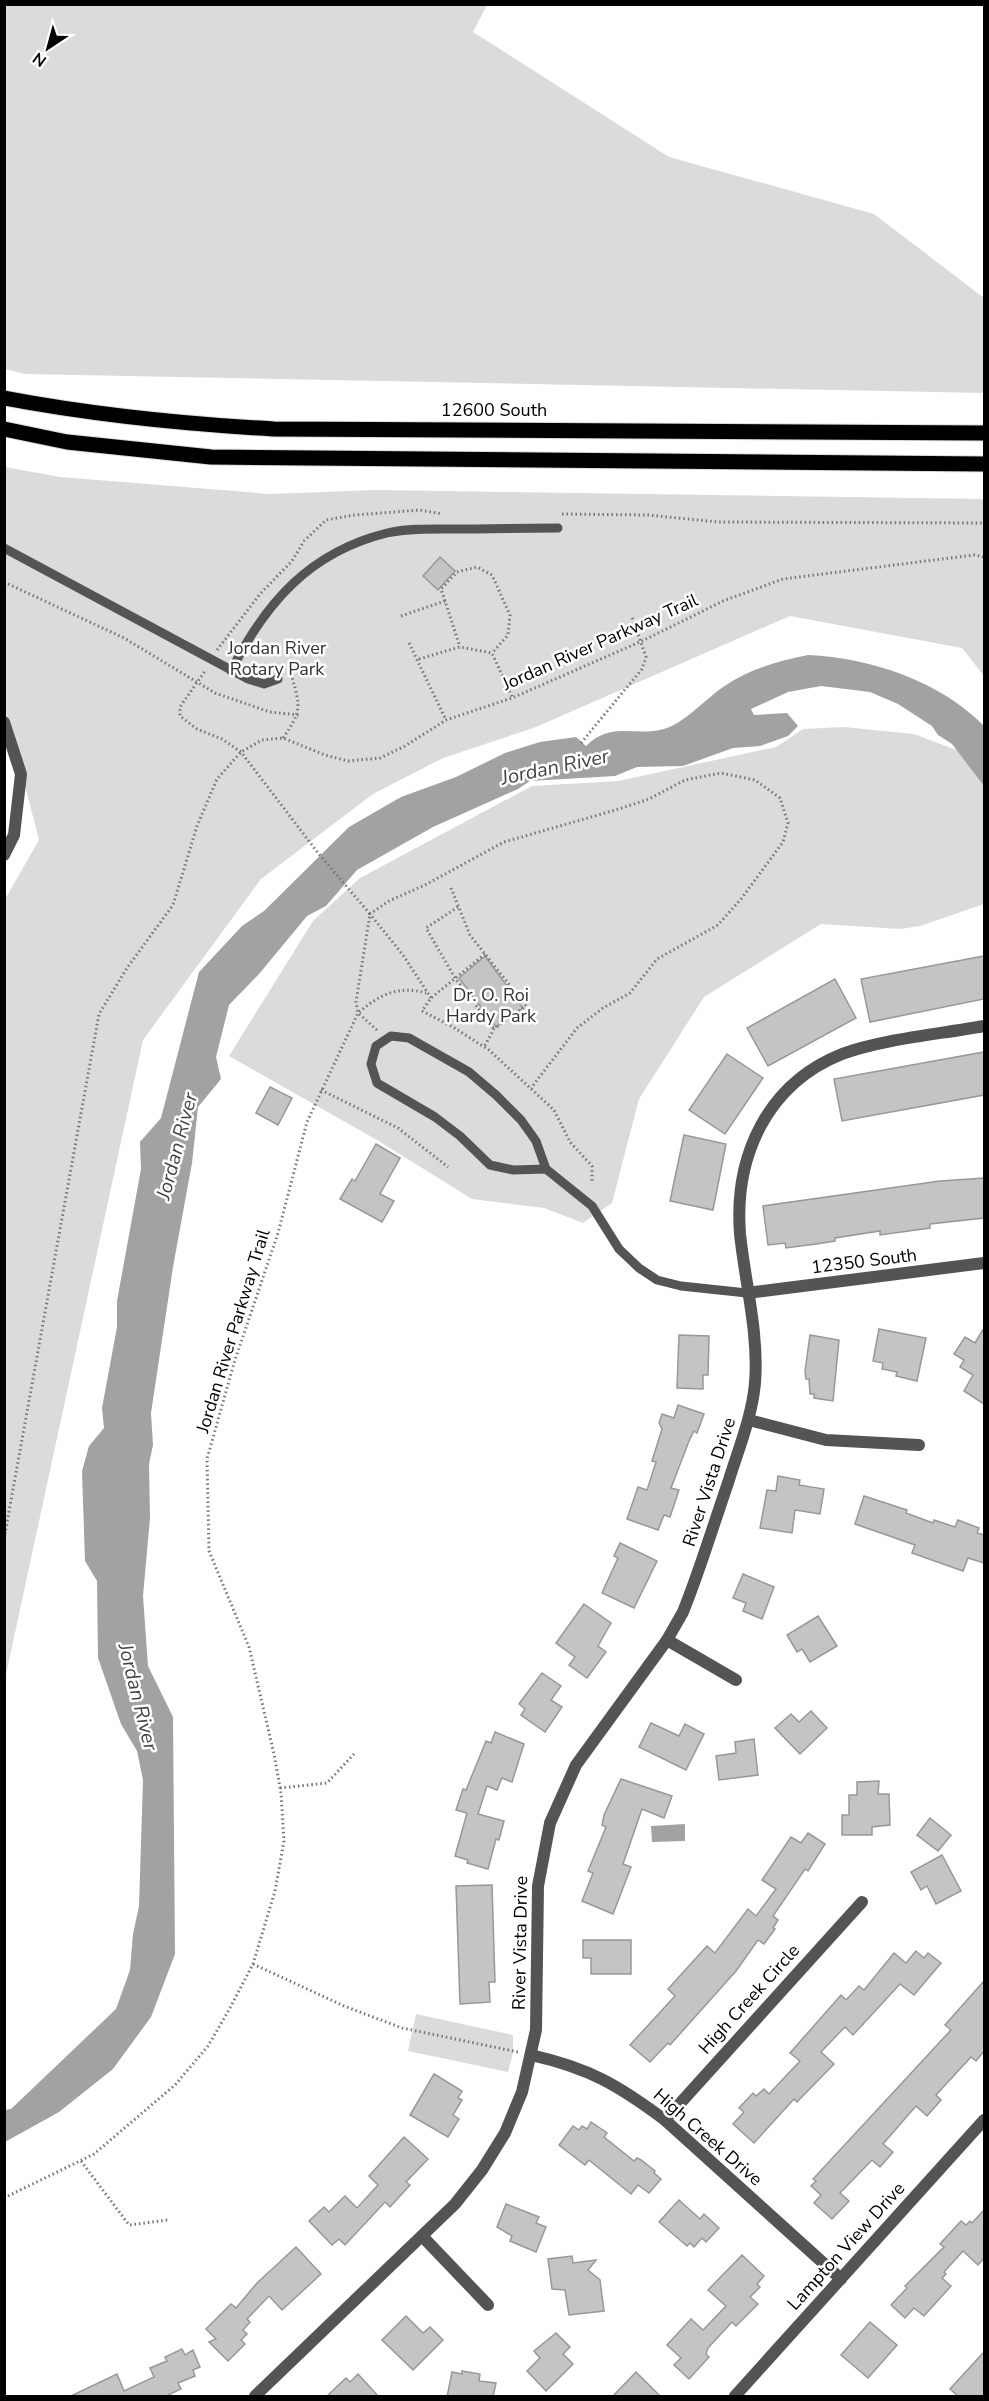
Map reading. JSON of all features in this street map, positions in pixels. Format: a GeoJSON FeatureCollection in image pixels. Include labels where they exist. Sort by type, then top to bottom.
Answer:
{"type":"FeatureCollection","features":[{"type":"Feature","properties":{"kind":"main road","name":"12600 South"},"geometry":{"type":"LineString","coordinates":[[4,398],[69,410],[178,424],[274,429],[984,433]]}},
{"type":"Feature","properties":{"kind":"main road"},"geometry":{"type":"LineString","coordinates":[[4,429],[67,442],[212,458],[984,464]]}},
{"type":"Feature","properties":{"kind":"street"},"geometry":{"type":"LineString","coordinates":[[4,722],[21,774],[14,835],[4,855]]}},
{"type":"Feature","properties":{"kind":"street","name":"River Vista Drive"},"geometry":{"type":"LineString","coordinates":[[255,2397],[455,2204],[494,2152],[514,2113],[531,2055],[538,2005],[538,1886],[550,1823],[566,1783],[582,1756],[667,1640],[683,1612],[749,1420],[755,1382],[755,1360],[740,1232],[741,1177],[757,1131],[784,1093],[812,1070],[844,1054],[984,1026]]}},
{"type":"Feature","properties":{"kind":"street","name":"12350 South"},"geometry":{"type":"LineString","coordinates":[[747,1293],[984,1263]]}},
{"type":"Feature","properties":{"kind":"street"},"geometry":{"type":"LineString","coordinates":[[749,1420],[826,1440],[919,1445]]}},
{"type":"Feature","properties":{"kind":"street"},"geometry":{"type":"LineString","coordinates":[[667,1640],[736,1680]]}},
{"type":"Feature","properties":{"kind":"street","name":"High Creek Circle"},"geometry":{"type":"LineString","coordinates":[[665,2120],[862,1902]]}},
{"type":"Feature","properties":{"kind":"street","name":"High Creek Drive"},"geometry":{"type":"LineString","coordinates":[[531,2055],[588,2070],[615,2084],[665,2120],[841,2279]]}},
{"type":"Feature","properties":{"kind":"street","name":"Lampton View Drive"},"geometry":{"type":"LineString","coordinates":[[735,2397],[984,2120]]}},
{"type":"Feature","properties":{"kind":"street"},"geometry":{"type":"LineString","coordinates":[[422,2236],[488,2305]]}},
{"type":"Feature","properties":{"kind":"lane"},"geometry":{"type":"LineString","coordinates":[[231,671],[250,637],[277,598],[292,582],[319,561],[346,547],[388,532],[423,529],[558,528]]}},
{"type":"Feature","properties":{"kind":"lane"},"geometry":{"type":"LineString","coordinates":[[4,548],[231,671],[264,684],[278,679]]}},
{"type":"Feature","properties":{"kind":"lane"},"geometry":{"type":"LineString","coordinates":[[546,1169],[513,1170],[490,1165],[460,1136],[377,1083],[373,1076],[372,1054],[383,1040],[391,1036],[409,1038],[469,1072],[520,1119],[536,1141],[546,1169],[592,1206],[619,1250],[657,1280],[715,1292],[747,1293]]}},
{"type":"Feature","properties":{"kind":"path"},"geometry":{"type":"LineString","coordinates":[[431,998],[403,955],[318,853],[240,752],[222,739],[197,729],[180,716],[180,707],[198,683],[224,638],[237,628],[260,594],[292,561],[304,541],[326,520],[420,510],[450,514]]}},
{"type":"Feature","properties":{"kind":"path"},"geometry":{"type":"LineString","coordinates":[[555,514],[648,515],[718,522],[984,523]]}},
{"type":"Feature","properties":{"kind":"path","name":"Jordan River Parkway Trail"},"geometry":{"type":"LineString","coordinates":[[283,738],[348,761],[380,758],[405,746],[446,720],[512,698],[642,641],[723,601],[783,579],[974,555],[984,557]]}},
{"type":"Feature","properties":{"kind":"path"},"geometry":{"type":"LineString","coordinates":[[460,647],[441,589],[457,572],[477,567],[492,575],[510,615],[508,635],[492,653]]}},
{"type":"Feature","properties":{"kind":"path"},"geometry":{"type":"LineString","coordinates":[[4,582],[124,638],[215,693],[270,712],[298,715]]}},
{"type":"Feature","properties":{"kind":"path"},"geometry":{"type":"LineString","coordinates":[[401,616],[445,601]]}},
{"type":"Feature","properties":{"kind":"path"},"geometry":{"type":"LineString","coordinates":[[582,743],[642,669],[646,657],[632,617]]}},
{"type":"Feature","properties":{"kind":"path"},"geometry":{"type":"LineString","coordinates":[[409,643],[419,659],[446,720]]}},
{"type":"Feature","properties":{"kind":"path"},"geometry":{"type":"LineString","coordinates":[[419,659],[460,647],[492,653]]}},
{"type":"Feature","properties":{"kind":"path"},"geometry":{"type":"LineString","coordinates":[[492,653],[512,698]]}},
{"type":"Feature","properties":{"kind":"path"},"geometry":{"type":"LineString","coordinates":[[4,1539],[99,1014],[126,968],[172,905],[197,826],[217,779],[240,752],[262,740],[283,738],[298,715],[300,704],[291,676]]}},
{"type":"Feature","properties":{"kind":"path"},"geometry":{"type":"LineString","coordinates":[[370,914],[504,842],[619,809],[648,799],[685,780],[721,773],[755,780],[780,798],[788,823],[783,842],[771,855],[741,899],[718,925],[657,959],[630,993],[603,1008],[577,1028],[531,1088]]}},
{"type":"Feature","properties":{"kind":"path"},"geometry":{"type":"LineString","coordinates":[[451,888],[470,935],[526,1006],[494,1029],[484,1047]]}},
{"type":"Feature","properties":{"kind":"path"},"geometry":{"type":"LineString","coordinates":[[458,906],[426,928],[455,978],[494,1029]]}},
{"type":"Feature","properties":{"kind":"path","name":"Jordan River Parkway Trail"},"geometry":{"type":"LineString","coordinates":[[4,2198],[94,2154],[134,2123],[174,2085],[208,2046],[253,1964],[275,1891],[284,1841],[280,1788],[249,1647],[209,1551],[207,1460],[234,1363],[278,1233],[307,1122],[358,1013],[356,1002],[370,914]]}},
{"type":"Feature","properties":{"kind":"path"},"geometry":{"type":"LineString","coordinates":[[485,954],[431,998],[422,1011],[484,1047],[554,1110],[570,1142],[592,1166],[592,1182]]}},
{"type":"Feature","properties":{"kind":"path"},"geometry":{"type":"LineString","coordinates":[[383,1040],[374,1027],[358,1013],[374,999],[392,991],[413,989],[428,993]]}},
{"type":"Feature","properties":{"kind":"path"},"geometry":{"type":"LineString","coordinates":[[321,1090],[398,1128],[448,1167]]}},
{"type":"Feature","properties":{"kind":"path"},"geometry":{"type":"LineString","coordinates":[[280,1788],[327,1783],[354,1754]]}},
{"type":"Feature","properties":{"kind":"path"},"geometry":{"type":"LineString","coordinates":[[253,1964],[344,2006],[402,2028],[531,2055]]}},
{"type":"Feature","properties":{"kind":"path"},"geometry":{"type":"LineString","coordinates":[[81,2161],[129,2225],[168,2220]]}},
{"type":"Feature","properties":{"kind":"green space"},"geometry":{"type":"Polygon","coordinates":[[[4,5],[487,5],[473,32],[669,157],[874,214],[984,298],[984,393],[25,374],[5,369],[4,5]]]}},
{"type":"Feature","properties":{"kind":"green space","name":"Jordan River Rotary Park"},"geometry":{"type":"Polygon","coordinates":[[[5,467],[60,477],[270,494],[376,490],[984,499],[984,676],[962,648],[790,616],[536,727],[443,758],[373,794],[261,879],[143,1040],[5,1679],[4,901],[39,840],[5,708],[5,467]]]}},
{"type":"Feature","properties":{"kind":"green space","name":"Dr. O. Roi Hardy Park"},"geometry":{"type":"Polygon","coordinates":[[[844,727],[914,734],[972,756],[984,777],[984,904],[920,926],[900,929],[821,924],[704,997],[639,1099],[612,1203],[583,1223],[544,1208],[472,1199],[377,1140],[229,1056],[313,921],[360,878],[532,786],[618,781],[776,747],[803,729],[844,727]]]}},
{"type":"Feature","properties":{"kind":"green space"},"geometry":{"type":"Polygon","coordinates":[[[416,2014],[513,2035],[513,2053],[508,2072],[408,2051],[416,2014]]]}},
{"type":"Feature","properties":{"kind":"water","name":"Jordan River"},"geometry":{"type":"Polygon","coordinates":[[[808,655],[856,661],[903,675],[947,696],[966,710],[984,726],[984,786],[952,744],[938,735],[932,726],[898,704],[870,692],[821,686],[788,692],[751,709],[754,715],[787,713],[798,726],[788,736],[760,746],[733,748],[683,766],[637,767],[615,776],[530,781],[518,789],[433,827],[357,870],[326,906],[307,916],[259,974],[229,1005],[216,1057],[221,1079],[198,1107],[192,1163],[173,1267],[151,1413],[153,1445],[149,1464],[150,1518],[143,1596],[148,1666],[173,1717],[175,1954],[151,2017],[113,2069],[59,2112],[5,2142],[5,2110],[11,2109],[116,2009],[130,1970],[133,1934],[139,1906],[143,1780],[137,1751],[121,1724],[98,1658],[97,1581],[85,1561],[82,1471],[89,1446],[104,1428],[102,1408],[117,1327],[117,1301],[141,1169],[140,1142],[161,1118],[199,972],[242,926],[264,911],[349,827],[401,797],[456,777],[505,753],[540,742],[576,737],[586,746],[596,738],[614,732],[664,729],[679,722],[723,687],[743,675],[775,663],[808,655]]]}},
{"type":"Feature","properties":{"kind":"water"},"geometry":{"type":"Polygon","coordinates":[[[685,1824],[685,1841],[652,1842],[651,1826],[685,1824]]]}},
{"type":"Feature","properties":{"kind":"building"},"geometry":{"type":"Polygon","coordinates":[[[440,557],[455,571],[438,590],[423,576],[440,557]]]}},
{"type":"Feature","properties":{"kind":"building"},"geometry":{"type":"Polygon","coordinates":[[[485,956],[523,1008],[496,1027],[459,978],[485,956]]]}},
{"type":"Feature","properties":{"kind":"building"},"geometry":{"type":"Polygon","coordinates":[[[984,956],[984,999],[870,1022],[861,979],[984,956]]]}},
{"type":"Feature","properties":{"kind":"building"},"geometry":{"type":"Polygon","coordinates":[[[835,979],[856,1018],[768,1066],[747,1028],[835,979]]]}},
{"type":"Feature","properties":{"kind":"building"},"geometry":{"type":"Polygon","coordinates":[[[984,1052],[984,1095],[842,1121],[834,1079],[984,1052]]]}},
{"type":"Feature","properties":{"kind":"building"},"geometry":{"type":"Polygon","coordinates":[[[727,1054],[763,1078],[725,1134],[689,1110],[727,1054]]]}},
{"type":"Feature","properties":{"kind":"building"},"geometry":{"type":"Polygon","coordinates":[[[270,1087],[292,1098],[278,1125],[256,1113],[270,1087]]]}},
{"type":"Feature","properties":{"kind":"building"},"geometry":{"type":"Polygon","coordinates":[[[684,1135],[726,1144],[713,1210],[670,1201],[684,1135]]]}},
{"type":"Feature","properties":{"kind":"building"},"geometry":{"type":"Polygon","coordinates":[[[376,1144],[400,1158],[380,1194],[394,1201],[382,1222],[340,1199],[352,1179],[355,1181],[376,1144]]]}},
{"type":"Feature","properties":{"kind":"building"},"geometry":{"type":"Polygon","coordinates":[[[984,1178],[984,1218],[930,1224],[930,1228],[880,1235],[880,1231],[835,1238],[835,1241],[786,1248],[785,1243],[768,1245],[763,1206],[940,1181],[984,1178]]]}},
{"type":"Feature","properties":{"kind":"building"},"geometry":{"type":"Polygon","coordinates":[[[984,1328],[984,1404],[964,1391],[973,1375],[960,1367],[964,1360],[954,1354],[965,1337],[975,1343],[984,1328]]]}},
{"type":"Feature","properties":{"kind":"building"},"geometry":{"type":"Polygon","coordinates":[[[879,1329],[926,1338],[917,1381],[896,1376],[897,1372],[882,1369],[883,1363],[873,1361],[879,1329]]]}},
{"type":"Feature","properties":{"kind":"building"},"geometry":{"type":"Polygon","coordinates":[[[679,1335],[709,1336],[708,1375],[703,1375],[703,1389],[677,1388],[679,1335]]]}},
{"type":"Feature","properties":{"kind":"building"},"geometry":{"type":"Polygon","coordinates":[[[810,1335],[839,1340],[833,1401],[814,1398],[814,1394],[810,1394],[809,1379],[806,1379],[805,1371],[810,1335]]]}},
{"type":"Feature","properties":{"kind":"building"},"geometry":{"type":"Polygon","coordinates":[[[678,1405],[704,1414],[697,1433],[694,1431],[689,1441],[671,1488],[679,1490],[670,1517],[664,1515],[658,1530],[627,1519],[638,1487],[647,1490],[656,1462],[652,1461],[662,1429],[659,1423],[662,1414],[674,1418],[678,1405]]]}},
{"type":"Feature","properties":{"kind":"building"},"geometry":{"type":"Polygon","coordinates":[[[778,1476],[800,1480],[799,1485],[824,1489],[820,1514],[795,1510],[792,1533],[760,1528],[767,1490],[776,1491],[778,1476]]]}},
{"type":"Feature","properties":{"kind":"building"},"geometry":{"type":"Polygon","coordinates":[[[864,1496],[907,1510],[906,1513],[933,1523],[934,1520],[955,1527],[958,1520],[979,1528],[977,1533],[984,1535],[984,1563],[968,1558],[963,1571],[912,1553],[915,1545],[855,1524],[864,1496]]]}},
{"type":"Feature","properties":{"kind":"building"},"geometry":{"type":"Polygon","coordinates":[[[620,1543],[657,1561],[634,1608],[602,1593],[618,1558],[614,1556],[620,1543]]]}},
{"type":"Feature","properties":{"kind":"building"},"geometry":{"type":"Polygon","coordinates":[[[743,1574],[774,1587],[762,1619],[743,1611],[746,1603],[733,1598],[743,1574]]]}},
{"type":"Feature","properties":{"kind":"building"},"geometry":{"type":"Polygon","coordinates":[[[584,1604],[611,1623],[598,1646],[606,1652],[587,1678],[569,1665],[575,1657],[556,1643],[584,1604]]]}},
{"type":"Feature","properties":{"kind":"building"},"geometry":{"type":"Polygon","coordinates":[[[818,1616],[837,1646],[810,1662],[802,1649],[797,1652],[787,1635],[818,1616]]]}},
{"type":"Feature","properties":{"kind":"building"},"geometry":{"type":"Polygon","coordinates":[[[542,1673],[561,1686],[551,1700],[562,1707],[545,1732],[521,1715],[525,1709],[519,1704],[542,1673]]]}},
{"type":"Feature","properties":{"kind":"building"},"geometry":{"type":"Polygon","coordinates":[[[811,1711],[827,1728],[800,1754],[775,1728],[791,1714],[799,1722],[811,1711]]]}},
{"type":"Feature","properties":{"kind":"building"},"geometry":{"type":"Polygon","coordinates":[[[651,1723],[679,1736],[685,1724],[704,1734],[686,1770],[639,1747],[651,1723]]]}},
{"type":"Feature","properties":{"kind":"building"},"geometry":{"type":"Polygon","coordinates":[[[495,1732],[524,1744],[512,1782],[502,1778],[497,1790],[487,1786],[478,1814],[504,1821],[499,1840],[496,1839],[488,1869],[467,1863],[468,1860],[455,1856],[467,1813],[456,1810],[463,1789],[466,1790],[486,1741],[491,1743],[495,1732]]]}},
{"type":"Feature","properties":{"kind":"building"},"geometry":{"type":"Polygon","coordinates":[[[754,1739],[758,1775],[719,1780],[716,1756],[736,1753],[735,1742],[754,1739]]]}},
{"type":"Feature","properties":{"kind":"building"},"geometry":{"type":"Polygon","coordinates":[[[621,1779],[672,1796],[664,1818],[642,1809],[623,1864],[631,1867],[613,1914],[582,1901],[593,1873],[588,1871],[606,1827],[602,1825],[604,1815],[621,1779]]]}},
{"type":"Feature","properties":{"kind":"building"},"geometry":{"type":"Polygon","coordinates":[[[879,1781],[878,1794],[889,1794],[890,1825],[872,1827],[872,1835],[842,1835],[842,1815],[849,1815],[849,1795],[857,1795],[857,1782],[879,1781]]]}},
{"type":"Feature","properties":{"kind":"building"},"geometry":{"type":"Polygon","coordinates":[[[930,1818],[951,1835],[938,1851],[917,1835],[930,1818]]]}},
{"type":"Feature","properties":{"kind":"building"},"geometry":{"type":"Polygon","coordinates":[[[808,1833],[825,1844],[808,1871],[805,1869],[773,1916],[778,1920],[773,1928],[775,1929],[764,1944],[758,1940],[736,1971],[670,2045],[668,2043],[650,2062],[630,2045],[675,1996],[668,1989],[707,1946],[715,1953],[748,1909],[756,1916],[776,1889],[762,1880],[791,1837],[801,1843],[808,1833]]]}},
{"type":"Feature","properties":{"kind":"building"},"geometry":{"type":"Polygon","coordinates":[[[942,1855],[961,1891],[936,1904],[927,1886],[921,1890],[911,1872],[942,1855]]]}},
{"type":"Feature","properties":{"kind":"building"},"geometry":{"type":"Polygon","coordinates":[[[492,1885],[495,1982],[489,1982],[490,2002],[460,2004],[456,1886],[492,1885]]]}},
{"type":"Feature","properties":{"kind":"building"},"geometry":{"type":"Polygon","coordinates":[[[583,1940],[631,1940],[631,1974],[591,1974],[591,1958],[583,1958],[583,1940]]]}},
{"type":"Feature","properties":{"kind":"building"},"geometry":{"type":"Polygon","coordinates":[[[916,1951],[924,1958],[928,1953],[941,1963],[914,1995],[900,1984],[853,2035],[845,2027],[821,2052],[834,2064],[797,2102],[794,2099],[754,2143],[733,2124],[744,2112],[739,2108],[753,2093],[756,2096],[764,2089],[769,2094],[800,2061],[790,2053],[841,1995],[846,2000],[859,1986],[864,1990],[894,1953],[906,1963],[916,1951]]]}},
{"type":"Feature","properties":{"kind":"building"},"geometry":{"type":"Polygon","coordinates":[[[984,1981],[984,2051],[976,2061],[971,2057],[936,2095],[941,2100],[927,2116],[916,2106],[883,2144],[893,2152],[880,2167],[872,2160],[840,2193],[849,2201],[832,2219],[814,2203],[821,2195],[811,2186],[816,2181],[813,2179],[951,2030],[945,2025],[984,1981]]]}},
{"type":"Feature","properties":{"kind":"building"},"geometry":{"type":"Polygon","coordinates":[[[434,2074],[462,2091],[458,2098],[462,2100],[453,2115],[459,2119],[448,2137],[410,2115],[434,2074]]]}},
{"type":"Feature","properties":{"kind":"building"},"geometry":{"type":"Polygon","coordinates":[[[591,2122],[607,2133],[604,2137],[634,2161],[637,2158],[655,2171],[654,2173],[661,2179],[649,2193],[638,2185],[631,2194],[589,2160],[585,2165],[559,2145],[573,2126],[579,2130],[582,2126],[587,2129],[591,2122]]]}},
{"type":"Feature","properties":{"kind":"building"},"geometry":{"type":"Polygon","coordinates":[[[404,2137],[428,2159],[406,2182],[410,2185],[390,2207],[385,2202],[345,2245],[339,2239],[332,2245],[309,2221],[324,2207],[329,2212],[345,2196],[357,2208],[378,2185],[369,2176],[404,2137]]]}},
{"type":"Feature","properties":{"kind":"building"},"geometry":{"type":"Polygon","coordinates":[[[679,2200],[700,2219],[704,2214],[719,2228],[706,2242],[702,2238],[694,2247],[690,2243],[687,2246],[659,2222],[679,2200]]]}},
{"type":"Feature","properties":{"kind":"building"},"geometry":{"type":"Polygon","coordinates":[[[506,2204],[539,2217],[536,2223],[546,2227],[536,2252],[510,2241],[512,2236],[497,2227],[506,2204]]]}},
{"type":"Feature","properties":{"kind":"building"},"geometry":{"type":"Polygon","coordinates":[[[984,2210],[984,2258],[978,2265],[963,2251],[944,2272],[946,2274],[942,2278],[951,2286],[924,2316],[914,2308],[905,2318],[891,2305],[907,2288],[905,2286],[944,2247],[940,2244],[961,2221],[966,2225],[970,2221],[972,2223],[984,2210]]]}},
{"type":"Feature","properties":{"kind":"building"},"geometry":{"type":"Polygon","coordinates":[[[296,2247],[321,2274],[282,2310],[269,2296],[247,2319],[250,2322],[243,2330],[247,2334],[241,2340],[245,2344],[228,2361],[209,2342],[216,2339],[206,2329],[231,2304],[236,2308],[257,2283],[296,2247]]]}},
{"type":"Feature","properties":{"kind":"building"},"geometry":{"type":"Polygon","coordinates":[[[742,2255],[764,2276],[757,2284],[760,2287],[750,2297],[758,2304],[736,2326],[732,2322],[708,2348],[706,2354],[709,2357],[689,2379],[674,2365],[681,2358],[667,2345],[691,2319],[703,2330],[726,2306],[708,2290],[742,2255]]]}},
{"type":"Feature","properties":{"kind":"building"},"geometry":{"type":"Polygon","coordinates":[[[572,2256],[573,2263],[596,2260],[588,2270],[600,2280],[604,2311],[569,2315],[565,2290],[552,2289],[548,2259],[572,2256]]]}},
{"type":"Feature","properties":{"kind":"building"},"geometry":{"type":"Polygon","coordinates":[[[406,2316],[423,2333],[430,2327],[443,2340],[413,2370],[382,2340],[406,2316]]]}},
{"type":"Feature","properties":{"kind":"building"},"geometry":{"type":"Polygon","coordinates":[[[870,2322],[897,2345],[868,2378],[841,2355],[870,2322]]]}},
{"type":"Feature","properties":{"kind":"building"},"geometry":{"type":"Polygon","coordinates":[[[556,2333],[570,2347],[563,2354],[573,2364],[546,2391],[527,2371],[540,2358],[534,2351],[556,2333]]]}},
{"type":"Feature","properties":{"kind":"building"},"geometry":{"type":"Polygon","coordinates":[[[182,2349],[185,2355],[193,2350],[200,2367],[193,2370],[195,2376],[178,2383],[181,2389],[164,2397],[69,2397],[117,2374],[124,2391],[154,2377],[150,2368],[167,2361],[165,2357],[182,2349]]]}},
{"type":"Feature","properties":{"kind":"building"},"geometry":{"type":"Polygon","coordinates":[[[984,2352],[984,2397],[959,2397],[950,2389],[984,2352]]]}},
{"type":"Feature","properties":{"kind":"building"},"geometry":{"type":"Polygon","coordinates":[[[462,2371],[480,2374],[479,2381],[496,2383],[493,2397],[447,2397],[452,2372],[462,2374],[462,2371]]]}},
{"type":"Feature","properties":{"kind":"building"},"geometry":{"type":"Polygon","coordinates":[[[636,2372],[661,2397],[612,2397],[636,2372]]]}},
{"type":"Feature","properties":{"kind":"building"},"geometry":{"type":"Polygon","coordinates":[[[358,2374],[379,2397],[326,2397],[346,2378],[350,2382],[358,2374]]]}}]}
